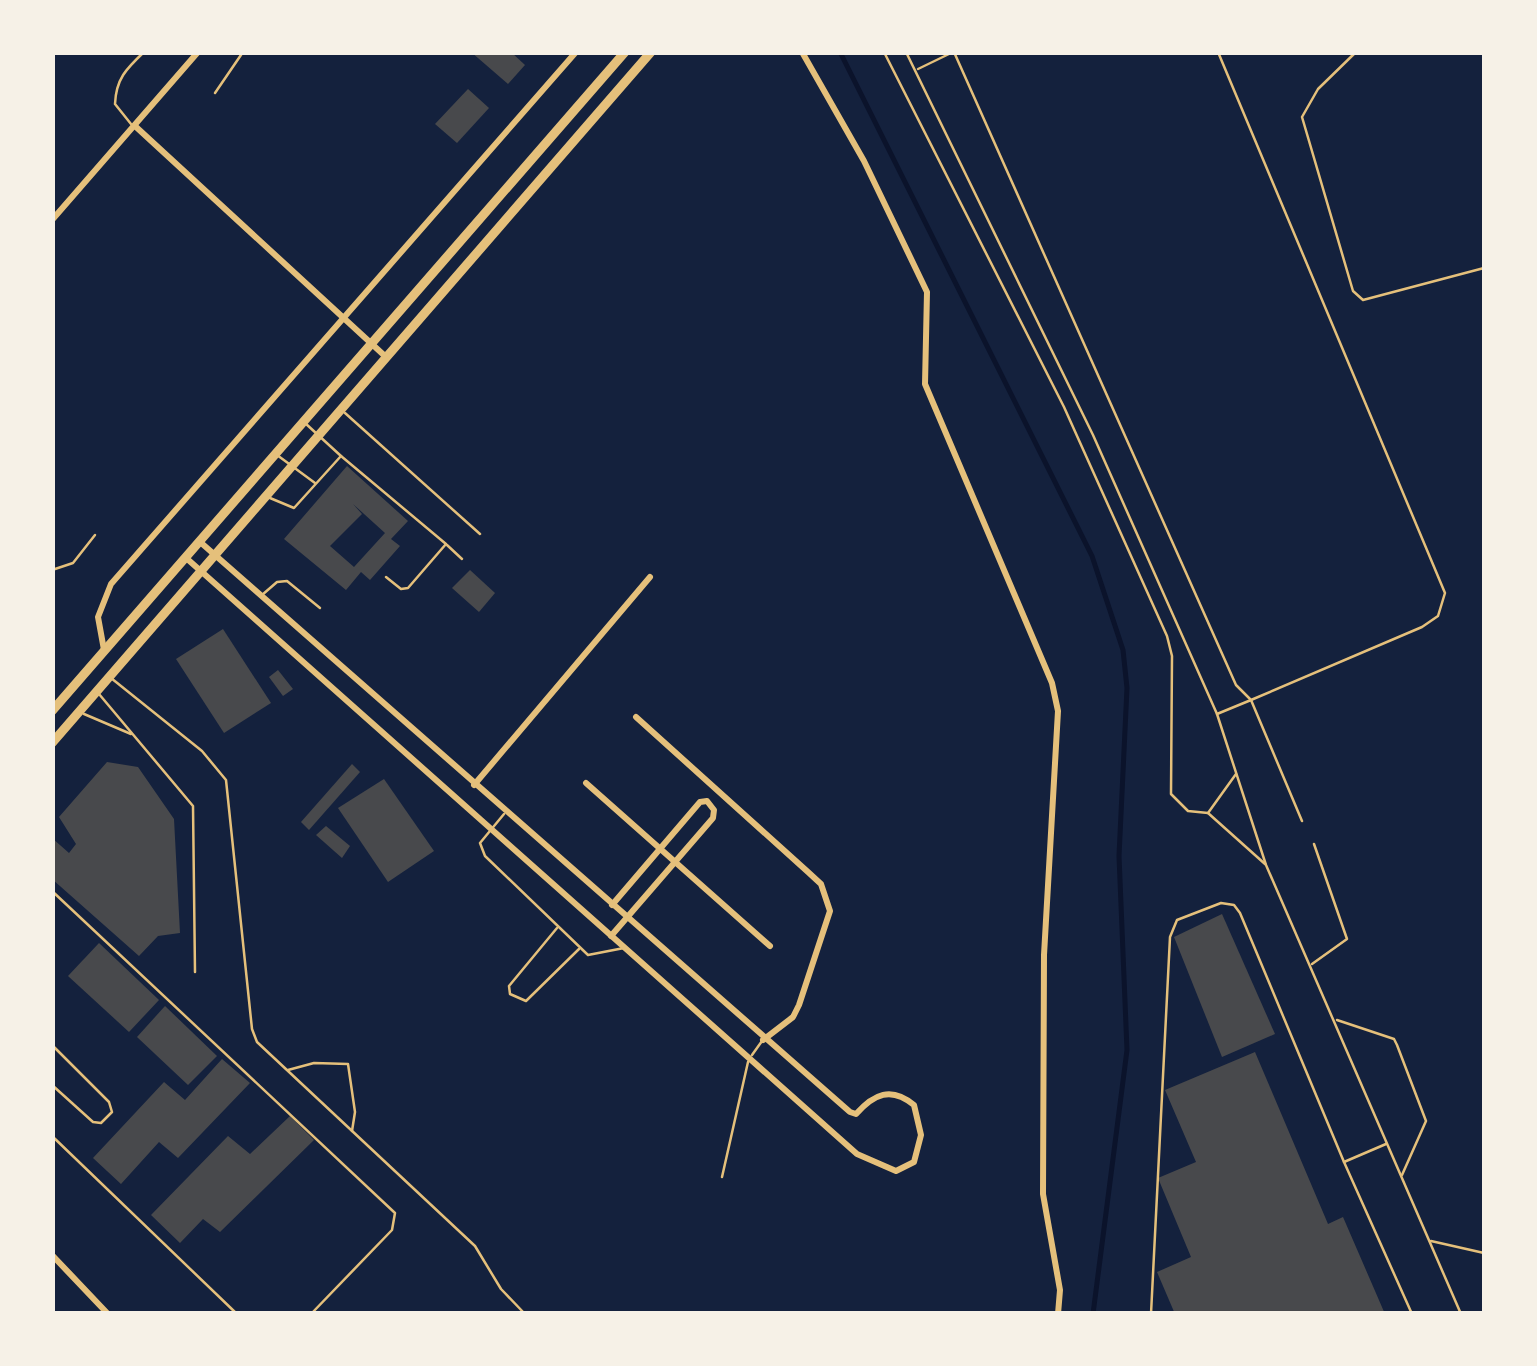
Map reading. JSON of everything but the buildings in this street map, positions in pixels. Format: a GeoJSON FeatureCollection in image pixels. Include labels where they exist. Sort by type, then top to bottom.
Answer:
{"type":"FeatureCollection","features":[{"type":"Feature","properties":{"kind":"main road"},"geometry":{"type":"LineString","coordinates":[[52,711],[625,52]]}},
{"type":"Feature","properties":{"kind":"main road"},"geometry":{"type":"LineString","coordinates":[[52,743],[344,412],[386,358],[651,52]]}},
{"type":"Feature","properties":{"kind":"street"},"geometry":{"type":"LineString","coordinates":[[52,220],[198,52]]}},
{"type":"Feature","properties":{"kind":"street"},"geometry":{"type":"LineString","coordinates":[[104,650],[98,616],[111,584],[576,52]]}},
{"type":"Feature","properties":{"kind":"street"},"geometry":{"type":"LineString","coordinates":[[802,52],[864,161],[927,292],[925,384],[1052,683],[1058,710],[1044,954],[1043,1194],[1060,1290],[1058,1314]]}},
{"type":"Feature","properties":{"kind":"street"},"geometry":{"type":"LineString","coordinates":[[135,126],[386,358]]}},
{"type":"Feature","properties":{"kind":"street"},"geometry":{"type":"LineString","coordinates":[[185,557],[858,1154],[896,1170],[914,1162],[921,1122],[907,1099],[882,1094],[853,1114],[763,1040],[199,541]]}},
{"type":"Feature","properties":{"kind":"street"},"geometry":{"type":"LineString","coordinates":[[474,785],[650,577]]}},
{"type":"Feature","properties":{"kind":"street"},"geometry":{"type":"LineString","coordinates":[[636,717],[808,872],[828,898],[830,911],[796,1012],[763,1040]]}},
{"type":"Feature","properties":{"kind":"street"},"geometry":{"type":"LineString","coordinates":[[586,783],[770,946]]}},
{"type":"Feature","properties":{"kind":"street"},"geometry":{"type":"LineString","coordinates":[[611,936],[713,818],[714,810],[707,801],[700,802],[612,905]]}},
{"type":"Feature","properties":{"kind":"street"},"geometry":{"type":"LineString","coordinates":[[52,1256],[108,1314]]}},
{"type":"Feature","properties":{"kind":"lane"},"geometry":{"type":"LineString","coordinates":[[135,126],[115,104],[116,88],[124,71],[144,52]]}},
{"type":"Feature","properties":{"kind":"lane"},"geometry":{"type":"LineString","coordinates":[[216,92],[242,52]]}},
{"type":"Feature","properties":{"kind":"lane"},"geometry":{"type":"LineString","coordinates":[[884,52],[1064,407],[1166,636],[1172,656],[1171,794],[1188,810],[1208,813],[1266,865]]}},
{"type":"Feature","properties":{"kind":"lane"},"geometry":{"type":"LineString","coordinates":[[906,52],[1093,435],[1217,714],[1266,865],[1461,1314]]}},
{"type":"Feature","properties":{"kind":"lane"},"geometry":{"type":"LineString","coordinates":[[915,70],[953,52],[1236,686],[1250,700],[1302,821]]}},
{"type":"Feature","properties":{"kind":"lane"},"geometry":{"type":"LineString","coordinates":[[1217,714],[1422,628],[1438,616],[1445,593],[1218,52]]}},
{"type":"Feature","properties":{"kind":"lane"},"geometry":{"type":"LineString","coordinates":[[1356,52],[1318,89],[1302,117],[1352,291],[1363,300],[1484,268]]}},
{"type":"Feature","properties":{"kind":"lane"},"geometry":{"type":"LineString","coordinates":[[344,412],[480,534]]}},
{"type":"Feature","properties":{"kind":"lane"},"geometry":{"type":"LineString","coordinates":[[303,422],[462,560]]}},
{"type":"Feature","properties":{"kind":"lane"},"geometry":{"type":"LineString","coordinates":[[276,454],[316,484]]}},
{"type":"Feature","properties":{"kind":"lane"},"geometry":{"type":"LineString","coordinates":[[248,482],[294,508],[341,456]]}},
{"type":"Feature","properties":{"kind":"lane"},"geometry":{"type":"LineString","coordinates":[[52,570],[73,562],[95,535]]}},
{"type":"Feature","properties":{"kind":"lane"},"geometry":{"type":"LineString","coordinates":[[386,577],[401,590],[408,588],[446,544]]}},
{"type":"Feature","properties":{"kind":"lane"},"geometry":{"type":"LineString","coordinates":[[261,596],[277,582],[286,581],[320,608]]}},
{"type":"Feature","properties":{"kind":"lane"},"geometry":{"type":"LineString","coordinates":[[109,677],[202,751],[226,780],[252,1029],[262,1049],[475,1246],[501,1289],[526,1314]]}},
{"type":"Feature","properties":{"kind":"lane"},"geometry":{"type":"LineString","coordinates":[[97,691],[185,791],[196,814],[195,972]]}},
{"type":"Feature","properties":{"kind":"lane"},"geometry":{"type":"LineString","coordinates":[[80,711],[133,734]]}},
{"type":"Feature","properties":{"kind":"lane"},"geometry":{"type":"LineString","coordinates":[[1208,813],[1236,772]]}},
{"type":"Feature","properties":{"kind":"lane"},"geometry":{"type":"LineString","coordinates":[[504,813],[490,828],[480,850],[580,948],[594,956],[624,948]]}},
{"type":"Feature","properties":{"kind":"lane"},"geometry":{"type":"LineString","coordinates":[[1310,965],[1346,939],[1314,844]]}},
{"type":"Feature","properties":{"kind":"lane"},"geometry":{"type":"LineString","coordinates":[[52,891],[395,1213],[392,1230],[311,1314]]}},
{"type":"Feature","properties":{"kind":"lane"},"geometry":{"type":"LineString","coordinates":[[1151,1314],[1170,936],[1177,920],[1221,903],[1234,905],[1240,913],[1412,1314]]}},
{"type":"Feature","properties":{"kind":"lane"},"geometry":{"type":"LineString","coordinates":[[558,926],[509,986],[510,994],[526,1001],[580,948]]}},
{"type":"Feature","properties":{"kind":"lane"},"geometry":{"type":"LineString","coordinates":[[1333,1019],[1394,1039],[1398,1045],[1426,1121],[1402,1176]]}},
{"type":"Feature","properties":{"kind":"lane"},"geometry":{"type":"LineString","coordinates":[[722,1176],[748,1060],[763,1040]]}},
{"type":"Feature","properties":{"kind":"lane"},"geometry":{"type":"LineString","coordinates":[[52,1045],[109,1102],[112,1112],[101,1123],[93,1122],[52,1085]]}},
{"type":"Feature","properties":{"kind":"lane"},"geometry":{"type":"LineString","coordinates":[[286,1072],[296,1065],[348,1064],[355,1112],[351,1133]]}},
{"type":"Feature","properties":{"kind":"lane"},"geometry":{"type":"LineString","coordinates":[[52,1136],[238,1314]]}},
{"type":"Feature","properties":{"kind":"lane"},"geometry":{"type":"LineString","coordinates":[[1344,1162],[1387,1143]]}},
{"type":"Feature","properties":{"kind":"lane"},"geometry":{"type":"LineString","coordinates":[[1430,1241],[1484,1253]]}},
{"type":"Feature","properties":{"kind":"waterway"},"geometry":{"type":"LineString","coordinates":[[840,52],[1092,556],[1123,650],[1127,688],[1119,856],[1127,1050],[1093,1314]]}}]}
